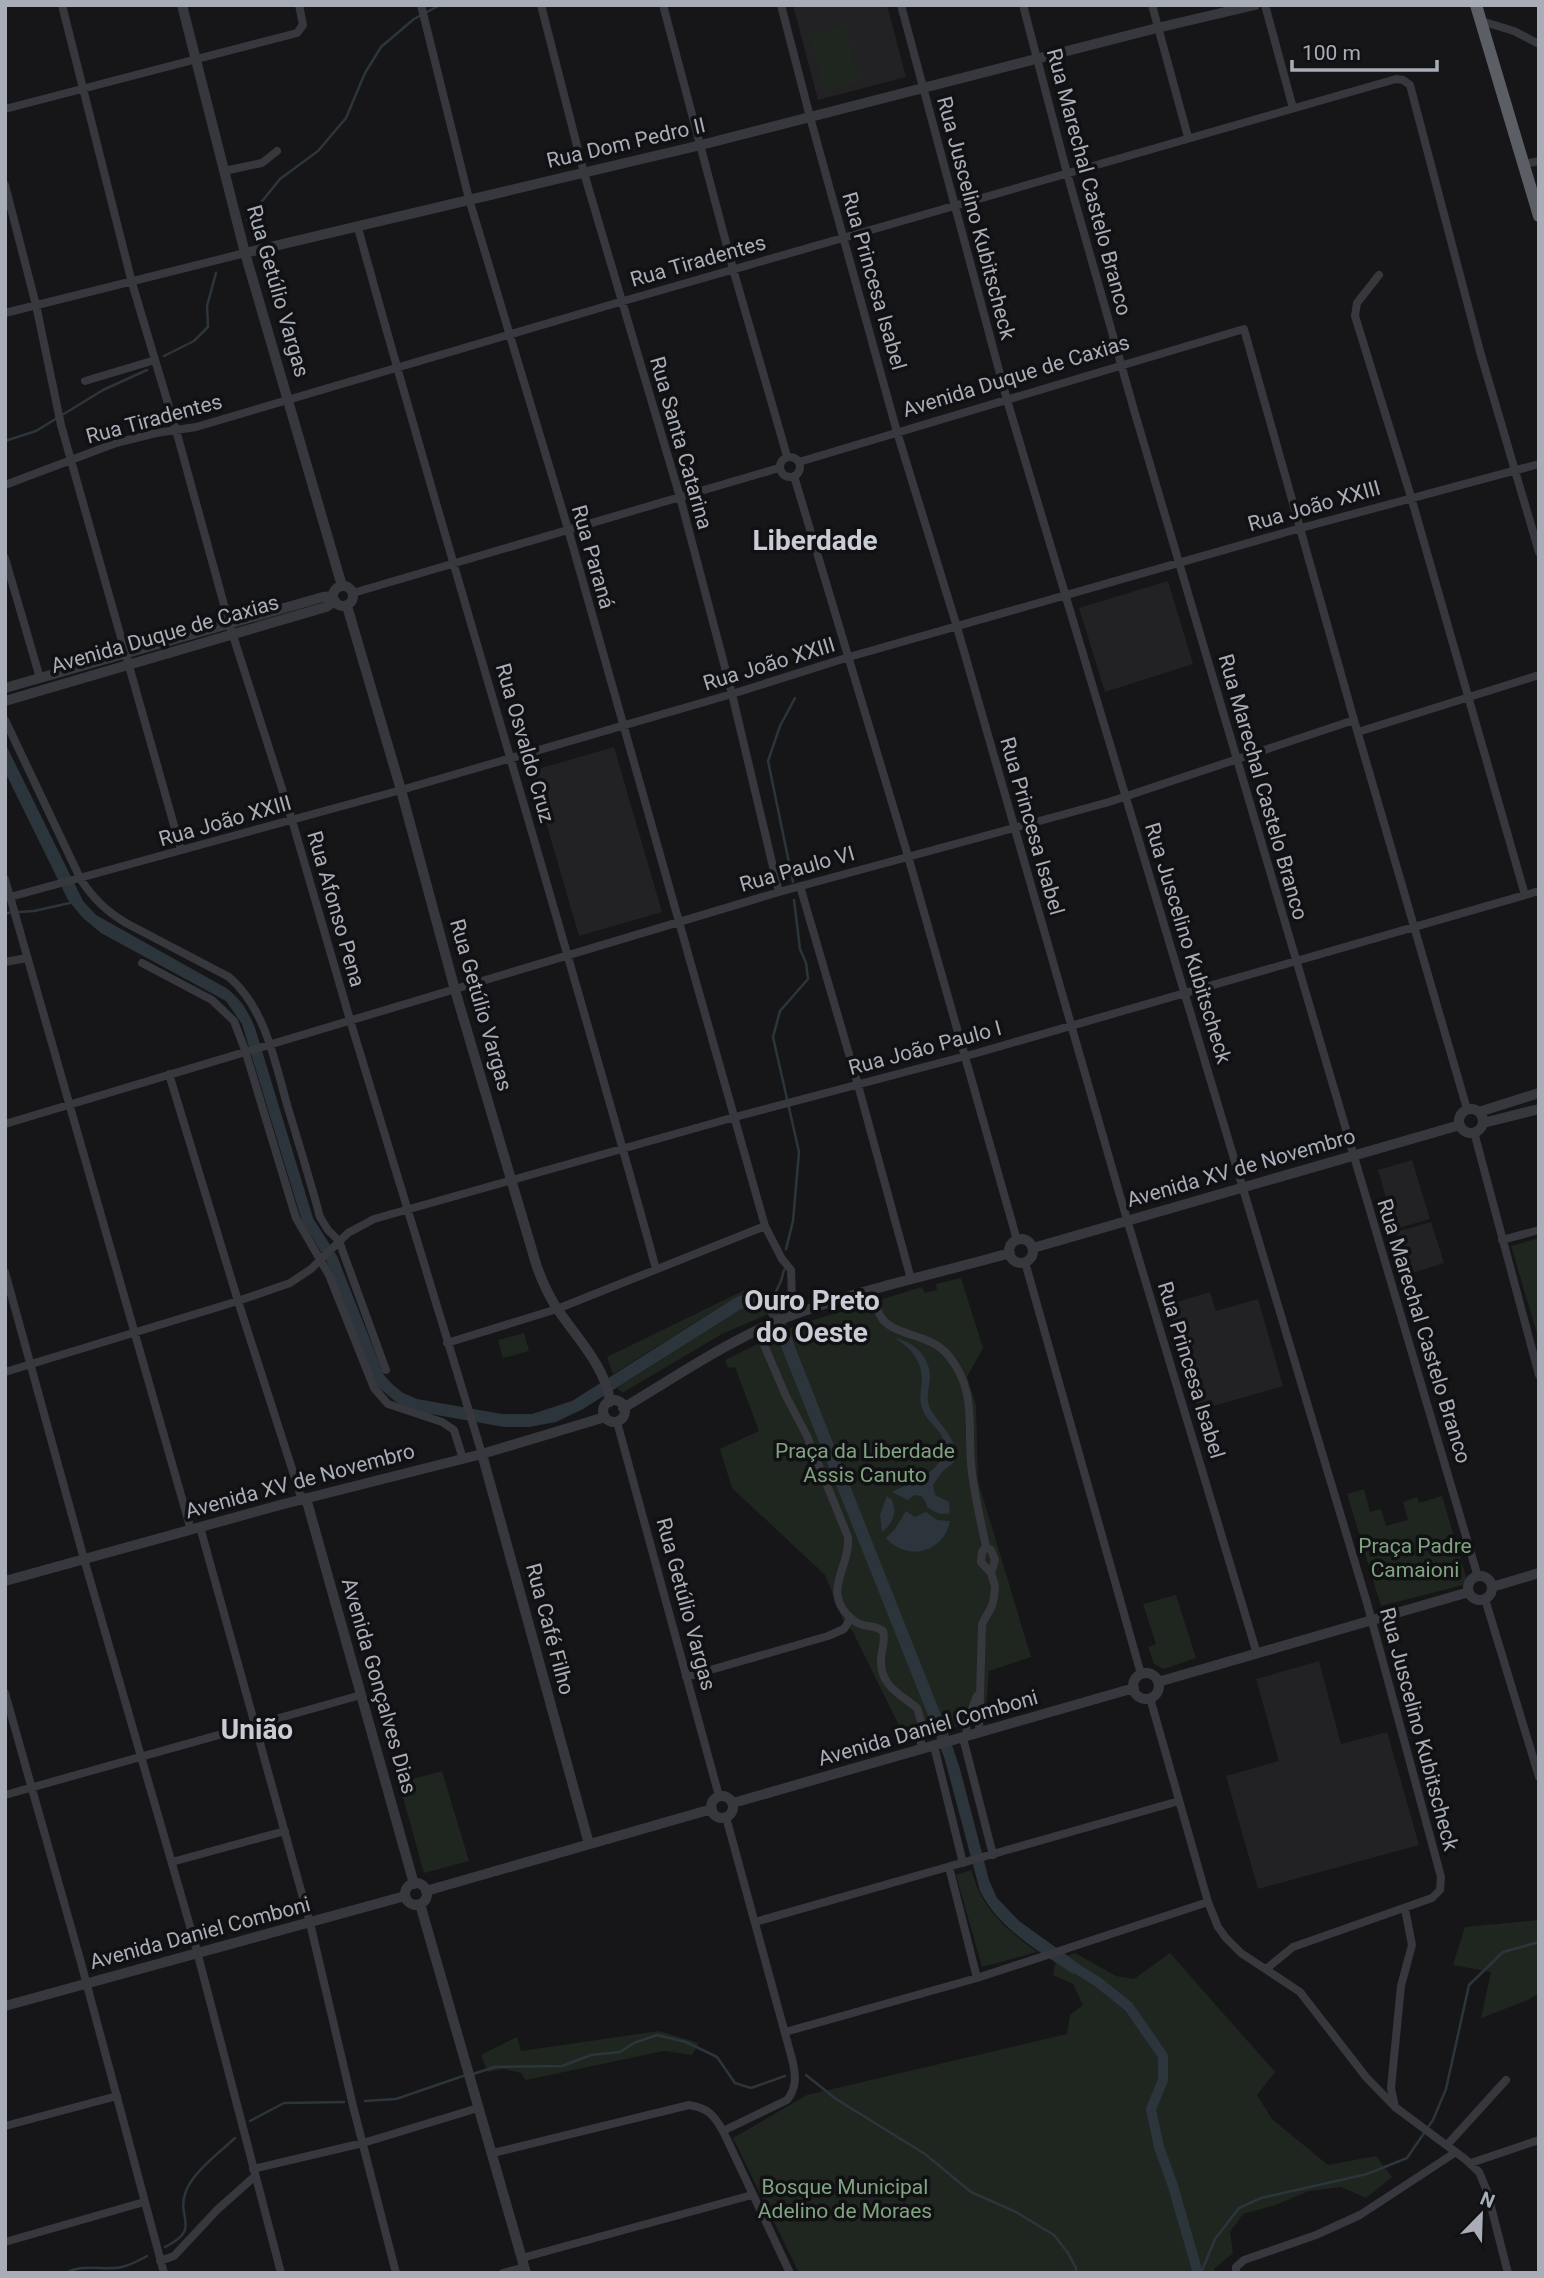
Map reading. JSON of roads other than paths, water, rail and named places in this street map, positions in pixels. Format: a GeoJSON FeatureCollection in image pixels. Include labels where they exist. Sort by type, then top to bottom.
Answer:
{"type":"FeatureCollection","features":[{"type":"Feature","properties":{"kind":"highway"},"geometry":{"type":"LineString","coordinates":[[1476,5],[1539,216]]}},
{"type":"Feature","properties":{"kind":"street","name":"Rua Afonso Pena"},"geometry":{"type":"LineString","coordinates":[[62,5],[132,283],[176,430],[230,629],[292,820],[447,1343],[474,1424]]}},
{"type":"Feature","properties":{"kind":"street","name":"Rua Getúlio Vargas"},"geometry":{"type":"LineString","coordinates":[[182,5],[245,253],[342,586]]}},
{"type":"Feature","properties":{"kind":"street"},"geometry":{"type":"LineString","coordinates":[[5,110],[297,33],[302,28],[299,5]]}},
{"type":"Feature","properties":{"kind":"street","name":"Rua Santa Catarina"},"geometry":{"type":"LineString","coordinates":[[541,5],[620,302],[680,497],[732,694],[779,892]]}},
{"type":"Feature","properties":{"kind":"street"},"geometry":{"type":"LineString","coordinates":[[663,5],[733,269],[787,456]]}},
{"type":"Feature","properties":{"kind":"street","name":"Rua Princesa Isabel"},"geometry":{"type":"LineString","coordinates":[[781,5],[898,432],[1257,1654]]}},
{"type":"Feature","properties":{"kind":"street","name":"Rua Juscelino Kubitscheck"},"geometry":{"type":"LineString","coordinates":[[901,5],[1007,400],[1372,1619],[1441,1877],[1440,1890],[1432,1898],[1405,1909]]}},
{"type":"Feature","properties":{"kind":"street","name":"Rua Marechal Castelo Branco"},"geometry":{"type":"LineString","coordinates":[[1023,5],[1067,173],[1178,563],[1478,1577]]}},
{"type":"Feature","properties":{"kind":"street"},"geometry":{"type":"LineString","coordinates":[[1152,5],[1188,137]]}},
{"type":"Feature","properties":{"kind":"street","name":"Rua Dom Pedro II"},"geometry":{"type":"LineString","coordinates":[[5,313],[701,145],[1255,5]]}},
{"type":"Feature","properties":{"kind":"street"},"geometry":{"type":"LineString","coordinates":[[1265,5],[1293,108]]}},
{"type":"Feature","properties":{"kind":"street","name":"Rua Paraná"},"geometry":{"type":"LineString","coordinates":[[422,6],[470,199],[509,336],[568,529],[765,1226],[782,1259],[791,1270],[792,1297],[796,1313]]}},
{"type":"Feature","properties":{"kind":"street"},"geometry":{"type":"LineString","coordinates":[[1481,22],[1514,31],[1539,44]]}},
{"type":"Feature","properties":{"kind":"street","name":"Rua Tiradentes"},"geometry":{"type":"LineString","coordinates":[[5,485],[116,443],[196,427],[843,237],[1396,79],[1404,80],[1409,85],[1477,343],[1516,470]]}},
{"type":"Feature","properties":{"kind":"street"},"geometry":{"type":"LineString","coordinates":[[224,171],[262,163],[277,150]]}},
{"type":"Feature","properties":{"kind":"street"},"geometry":{"type":"LineString","coordinates":[[1524,164],[1539,161]]}},
{"type":"Feature","properties":{"kind":"street"},"geometry":{"type":"LineString","coordinates":[[5,185],[36,305],[58,414],[181,850]]}},
{"type":"Feature","properties":{"kind":"street","name":"Rua Osvaldo Cruz"},"geometry":{"type":"LineString","coordinates":[[358,228],[453,563],[569,955],[656,1269]]}},
{"type":"Feature","properties":{"kind":"street"},"geometry":{"type":"LineString","coordinates":[[1379,275],[1357,303],[1355,316],[1411,497],[1525,895]]}},
{"type":"Feature","properties":{"kind":"street","name":"Avenida Duque de Caxias"},"geometry":{"type":"LineString","coordinates":[[799,462],[1244,329],[1301,528]]}},
{"type":"Feature","properties":{"kind":"street"},"geometry":{"type":"LineString","coordinates":[[85,381],[155,360]]}},
{"type":"Feature","properties":{"kind":"street"},"geometry":{"type":"LineString","coordinates":[[787,456],[799,462],[799,471],[794,476]]}},
{"type":"Feature","properties":{"kind":"street"},"geometry":{"type":"LineString","coordinates":[[787,456],[781,461],[779,468],[783,475],[794,476]]}},
{"type":"Feature","properties":{"kind":"street","name":"Rua João XXIII"},"geometry":{"type":"LineString","coordinates":[[11,902],[181,850],[511,759],[849,657],[1411,497],[1539,464]]}},
{"type":"Feature","properties":{"kind":"street"},"geometry":{"type":"LineString","coordinates":[[353,593],[779,468]]}},
{"type":"Feature","properties":{"kind":"street"},"geometry":{"type":"LineString","coordinates":[[1516,470],[1539,552]]}},
{"type":"Feature","properties":{"kind":"street"},"geometry":{"type":"LineString","coordinates":[[794,476],[908,856],[1017,1240]]}},
{"type":"Feature","properties":{"kind":"street"},"geometry":{"type":"LineString","coordinates":[[1301,528],[1467,1109]]}},
{"type":"Feature","properties":{"kind":"street"},"geometry":{"type":"LineString","coordinates":[[5,558],[40,678]]}},
{"type":"Feature","properties":{"kind":"street"},"geometry":{"type":"LineString","coordinates":[[342,586],[353,593],[352,601],[347,606],[340,606],[334,599],[337,588],[342,586]]}},
{"type":"Feature","properties":{"kind":"street","name":"Avenida Duque de Caxias"},"geometry":{"type":"LineString","coordinates":[[5,701],[128,665],[323,597],[334,599]]}},
{"type":"Feature","properties":{"kind":"street","name":"Rua Getúlio Vargas"},"geometry":{"type":"LineString","coordinates":[[347,606],[537,1267],[557,1309],[604,1379],[610,1398]]}},
{"type":"Feature","properties":{"kind":"street","name":"Avenida Duque de Caxias"},"geometry":{"type":"LineString","coordinates":[[5,688],[124,654],[230,629]]}},
{"type":"Feature","properties":{"kind":"street"},"geometry":{"type":"LineString","coordinates":[[1358,732],[1539,675]]}},
{"type":"Feature","properties":{"kind":"street"},"geometry":{"type":"LineString","coordinates":[[5,720],[78,881],[112,914],[199,960],[235,983],[253,1006],[320,1217],[328,1230],[329,1275],[374,1388],[388,1404],[442,1422],[454,1430],[463,1459]]}},
{"type":"Feature","properties":{"kind":"street","name":"Rua Paulo VI"},"geometry":{"type":"LineString","coordinates":[[5,1124],[779,892],[1125,797],[1354,720]]}},
{"type":"Feature","properties":{"kind":"street"},"geometry":{"type":"LineString","coordinates":[[5,879],[136,1333],[255,1723],[310,1923],[396,2273]]}},
{"type":"Feature","properties":{"kind":"street"},"geometry":{"type":"LineString","coordinates":[[800,886],[911,1279]]}},
{"type":"Feature","properties":{"kind":"street","name":"Rua João Paulo I"},"geometry":{"type":"LineString","coordinates":[[5,1372],[290,1283],[366,1223],[407,1210],[735,1117],[965,1056],[1539,891]]}},
{"type":"Feature","properties":{"kind":"street"},"geometry":{"type":"LineString","coordinates":[[5,962],[27,958]]}},
{"type":"Feature","properties":{"kind":"street"},"geometry":{"type":"LineString","coordinates":[[142,963],[203,995],[221,1007],[234,1021],[247,1050],[296,1219],[329,1251],[386,1370]]}},
{"type":"Feature","properties":{"kind":"street"},"geometry":{"type":"LineString","coordinates":[[169,1074],[237,1301],[304,1499]]}},
{"type":"Feature","properties":{"kind":"street"},"geometry":{"type":"LineString","coordinates":[[1467,1109],[1479,1112],[1539,1093]]}},
{"type":"Feature","properties":{"kind":"street"},"geometry":{"type":"LineString","coordinates":[[1467,1109],[1460,1117],[1460,1125],[1464,1130],[1474,1132],[1483,1124],[1539,1108]]}},
{"type":"Feature","properties":{"kind":"street"},"geometry":{"type":"LineString","coordinates":[[1479,1112],[1483,1124]]}},
{"type":"Feature","properties":{"kind":"street","name":"Avenida XV de Novembro"},"geometry":{"type":"LineString","coordinates":[[1032,1248],[1460,1125]]}},
{"type":"Feature","properties":{"kind":"street"},"geometry":{"type":"LineString","coordinates":[[1474,1132],[1539,1375]]}},
{"type":"Feature","properties":{"kind":"street"},"geometry":{"type":"LineString","coordinates":[[447,1343],[557,1309],[765,1226]]}},
{"type":"Feature","properties":{"kind":"street"},"geometry":{"type":"LineString","coordinates":[[1502,1240],[1539,1230]]}},
{"type":"Feature","properties":{"kind":"street"},"geometry":{"type":"LineString","coordinates":[[1017,1240],[1025,1240],[1032,1248],[1032,1255],[1025,1262],[1017,1262],[1010,1254],[1012,1244],[1017,1240]]}},
{"type":"Feature","properties":{"kind":"street"},"geometry":{"type":"LineString","coordinates":[[623,1408],[758,1331],[796,1313],[911,1279],[1010,1254]]}},
{"type":"Feature","properties":{"kind":"street"},"geometry":{"type":"LineString","coordinates":[[1025,1262],[1141,1674]]}},
{"type":"Feature","properties":{"kind":"street"},"geometry":{"type":"LineString","coordinates":[[5,1272],[84,1559],[172,1862],[281,2273]]}},
{"type":"Feature","properties":{"kind":"street"},"geometry":{"type":"LineString","coordinates":[[872,1290],[881,1317],[887,1323],[933,1342],[948,1355],[962,1378],[970,1404],[971,1471],[986,1547],[991,1550],[995,1560],[991,1573],[994,1597],[982,1624],[979,1733]]}},
{"type":"Feature","properties":{"kind":"street"},"geometry":{"type":"LineString","coordinates":[[758,1331],[786,1396],[807,1436],[848,1537],[849,1546],[838,1577],[837,1594],[850,1619],[883,1632],[885,1639],[881,1670],[887,1684],[897,1695],[917,1709],[921,1721],[921,1750]]}},
{"type":"Feature","properties":{"kind":"street"},"geometry":{"type":"LineString","coordinates":[[610,1398],[619,1402],[623,1408],[622,1418],[617,1422],[611,1422],[604,1417],[603,1409],[610,1398]]}},
{"type":"Feature","properties":{"kind":"street","name":"Avenida XV de Novembro"},"geometry":{"type":"LineString","coordinates":[[5,1581],[304,1499],[482,1454],[604,1417]]}},
{"type":"Feature","properties":{"kind":"street","name":"Rua Getúlio Vargas"},"geometry":{"type":"LineString","coordinates":[[617,1422],[719,1796]]}},
{"type":"Feature","properties":{"kind":"street","name":"Rua Café Filho"},"geometry":{"type":"LineString","coordinates":[[474,1424],[589,1844]]}},
{"type":"Feature","properties":{"kind":"street","name":"Avenida Gonçalves Dias"},"geometry":{"type":"LineString","coordinates":[[304,1499],[414,1884]]}},
{"type":"Feature","properties":{"kind":"street"},"geometry":{"type":"LineString","coordinates":[[986,1547],[982,1552],[981,1562],[991,1573]]}},
{"type":"Feature","properties":{"kind":"street"},"geometry":{"type":"LineString","coordinates":[[1492,1587],[1539,1573]]}},
{"type":"Feature","properties":{"kind":"street"},"geometry":{"type":"LineString","coordinates":[[1478,1577],[1488,1580],[1492,1587],[1485,1599],[1477,1600],[1469,1592],[1471,1582],[1478,1577]]}},
{"type":"Feature","properties":{"kind":"street"},"geometry":{"type":"LineString","coordinates":[[1158,1682],[1469,1592]]}},
{"type":"Feature","properties":{"kind":"street"},"geometry":{"type":"LineString","coordinates":[[1485,1599],[1539,1777]]}},
{"type":"Feature","properties":{"kind":"street"},"geometry":{"type":"LineString","coordinates":[[686,1677],[828,1636],[844,1629],[850,1619]]}},
{"type":"Feature","properties":{"kind":"street"},"geometry":{"type":"LineString","coordinates":[[1141,1674],[1153,1675],[1158,1682],[1158,1690],[1150,1698],[1142,1698],[1133,1688],[1135,1679],[1141,1674]]}},
{"type":"Feature","properties":{"kind":"street","name":"Avenida Daniel Comboni"},"geometry":{"type":"LineString","coordinates":[[733,1803],[1133,1688]]}},
{"type":"Feature","properties":{"kind":"street"},"geometry":{"type":"LineString","coordinates":[[980,1690],[961,1738],[989,1856]]}},
{"type":"Feature","properties":{"kind":"street"},"geometry":{"type":"LineString","coordinates":[[5,1693],[87,1984],[164,2273]]}},
{"type":"Feature","properties":{"kind":"street"},"geometry":{"type":"LineString","coordinates":[[5,1795],[360,1695]]}},
{"type":"Feature","properties":{"kind":"street"},"geometry":{"type":"LineString","coordinates":[[1150,1698],[1208,1902],[1218,1927],[1241,1953],[1300,1992],[1366,2077],[1395,2107],[1471,2163],[1479,2172],[1487,2192],[1508,2273]]}},
{"type":"Feature","properties":{"kind":"street"},"geometry":{"type":"LineString","coordinates":[[936,1745],[967,1862]]}},
{"type":"Feature","properties":{"kind":"street"},"geometry":{"type":"LineString","coordinates":[[719,1796],[729,1798],[733,1803],[731,1813],[726,1817],[717,1816],[712,1809],[713,1801],[719,1796]]}},
{"type":"Feature","properties":{"kind":"street"},"geometry":{"type":"LineString","coordinates":[[755,1922],[1179,1801]]}},
{"type":"Feature","properties":{"kind":"street"},"geometry":{"type":"LineString","coordinates":[[426,1891],[712,1809]]}},
{"type":"Feature","properties":{"kind":"street"},"geometry":{"type":"LineString","coordinates":[[723,2131],[787,2100],[793,2092],[794,2067],[726,1817]]}},
{"type":"Feature","properties":{"kind":"street"},"geometry":{"type":"LineString","coordinates":[[172,1862],[285,1832]]}},
{"type":"Feature","properties":{"kind":"street"},"geometry":{"type":"LineString","coordinates":[[949,1867],[976,1978]]}},
{"type":"Feature","properties":{"kind":"street"},"geometry":{"type":"LineString","coordinates":[[414,1884],[422,1886],[426,1891],[426,1897],[420,1904],[410,1903],[405,1896],[406,1890],[414,1884]]}},
{"type":"Feature","properties":{"kind":"street","name":"Avenida Daniel Comboni"},"geometry":{"type":"LineString","coordinates":[[5,2006],[405,1896]]}},
{"type":"Feature","properties":{"kind":"street"},"geometry":{"type":"LineString","coordinates":[[785,2032],[976,1978],[1208,1902]]}},
{"type":"Feature","properties":{"kind":"street"},"geometry":{"type":"LineString","coordinates":[[420,1904],[524,2266]]}},
{"type":"Feature","properties":{"kind":"street"},"geometry":{"type":"LineString","coordinates":[[1266,1969],[1293,1947],[1405,1909],[1412,1945],[1400,1999],[1391,2088],[1395,2107]]}},
{"type":"Feature","properties":{"kind":"street"},"geometry":{"type":"LineString","coordinates":[[1447,2145],[1506,2080]]}},
{"type":"Feature","properties":{"kind":"street"},"geometry":{"type":"LineString","coordinates":[[5,2126],[117,2096]]}},
{"type":"Feature","properties":{"kind":"street"},"geometry":{"type":"LineString","coordinates":[[492,2153],[689,2105],[709,2111],[723,2131],[790,2273]]}},
{"type":"Feature","properties":{"kind":"street"},"geometry":{"type":"LineString","coordinates":[[160,2261],[174,2256],[254,2172],[478,2108]]}},
{"type":"Feature","properties":{"kind":"street"},"geometry":{"type":"LineString","coordinates":[[1471,2163],[1539,2140]]}},
{"type":"Feature","properties":{"kind":"street"},"geometry":{"type":"LineString","coordinates":[[1236,2273],[1236,2267],[1244,2260],[1316,2235],[1360,2216],[1456,2152]]}},
{"type":"Feature","properties":{"kind":"street"},"geometry":{"type":"LineString","coordinates":[[503,2273],[752,2195]]}},
{"type":"Feature","properties":{"kind":"street"},"geometry":{"type":"LineString","coordinates":[[5,2242],[144,2203]]}},
{"type":"Feature","properties":{"kind":"waterway"},"geometry":{"type":"LineString","coordinates":[[247,220],[280,179],[318,151],[346,118],[365,73],[381,47],[414,19],[440,5]]}},
{"type":"Feature","properties":{"kind":"waterway"},"geometry":{"type":"LineString","coordinates":[[164,356],[194,341],[208,327],[207,306],[216,273]]}},
{"type":"Feature","properties":{"kind":"waterway"},"geometry":{"type":"LineString","coordinates":[[5,441],[36,431],[103,390],[147,370]]}},
{"type":"Feature","properties":{"kind":"waterway"},"geometry":{"type":"LineString","coordinates":[[793,882],[768,761],[780,726],[795,698]]}},
{"type":"Feature","properties":{"kind":"waterway"},"geometry":{"type":"LineString","coordinates":[[786,1249],[793,1221],[799,1152],[773,1037],[780,1011],[808,979],[806,963],[800,949],[794,900]]}},
{"type":"Feature","properties":{"kind":"waterway"},"geometry":{"type":"LineString","coordinates":[[5,913],[34,911],[74,902]]}},
{"type":"Feature","properties":{"kind":"waterway"},"geometry":{"type":"LineString","coordinates":[[771,1302],[784,1270]]}},
{"type":"Feature","properties":{"kind":"waterway"},"geometry":{"type":"LineString","coordinates":[[1201,2273],[1215,2239],[1239,2208],[1261,2198],[1367,2174],[1407,2158],[1433,2120],[1446,2089],[1469,1985],[1503,1952],[1539,1942]]}},
{"type":"Feature","properties":{"kind":"waterway"},"geometry":{"type":"LineString","coordinates":[[1064,1961],[1098,1982],[1129,2007],[1163,2056],[1163,2080],[1151,2109],[1159,2147],[1198,2273]]}},
{"type":"Feature","properties":{"kind":"waterway"},"geometry":{"type":"LineString","coordinates":[[473,2074],[495,2067],[562,2066],[591,2055],[620,2052],[634,2043],[657,2035],[686,2042],[717,2057],[735,2083],[751,2088],[785,2076]]}},
{"type":"Feature","properties":{"kind":"waterway"},"geometry":{"type":"LineString","coordinates":[[365,2101],[396,2099],[466,2075]]}},
{"type":"Feature","properties":{"kind":"waterway"},"geometry":{"type":"LineString","coordinates":[[806,2075],[836,2099],[925,2154],[971,2192],[1016,2212],[1054,2235],[1068,2253],[1076,2273]]}},
{"type":"Feature","properties":{"kind":"waterway"},"geometry":{"type":"LineString","coordinates":[[250,2121],[284,2103],[344,2102]]}},
{"type":"Feature","properties":{"kind":"waterway"},"geometry":{"type":"LineString","coordinates":[[165,2247],[183,2234],[186,2222],[183,2201],[190,2184],[207,2163],[235,2138]]}},
{"type":"Feature","properties":{"kind":"waterway"},"geometry":{"type":"LineString","coordinates":[[66,2273],[79,2268],[122,2267],[147,2256]]}},
{"type":"Feature","properties":{"kind":"district","name":"Liberdade"},"geometry":{"type":"Point","coordinates":[815,540]}},
{"type":"Feature","properties":{"kind":"district","name":"Ouro Preto do Oeste"},"geometry":{"type":"Point","coordinates":[812,1316]}},
{"type":"Feature","properties":{"kind":"district","name":"União"},"geometry":{"type":"Point","coordinates":[257,1729]}},
{"type":"Feature","properties":{"kind":"park label","name":"Praça da Liberdade Assis Canuto"},"geometry":{"type":"Point","coordinates":[865,1463]}},
{"type":"Feature","properties":{"kind":"park label","name":"Praça Padre Camaioni"},"geometry":{"type":"Point","coordinates":[1415,1558]}},
{"type":"Feature","properties":{"kind":"park label","name":"Bosque Municipal Adelino de Moraes"},"geometry":{"type":"Point","coordinates":[845,2199]}}]}
